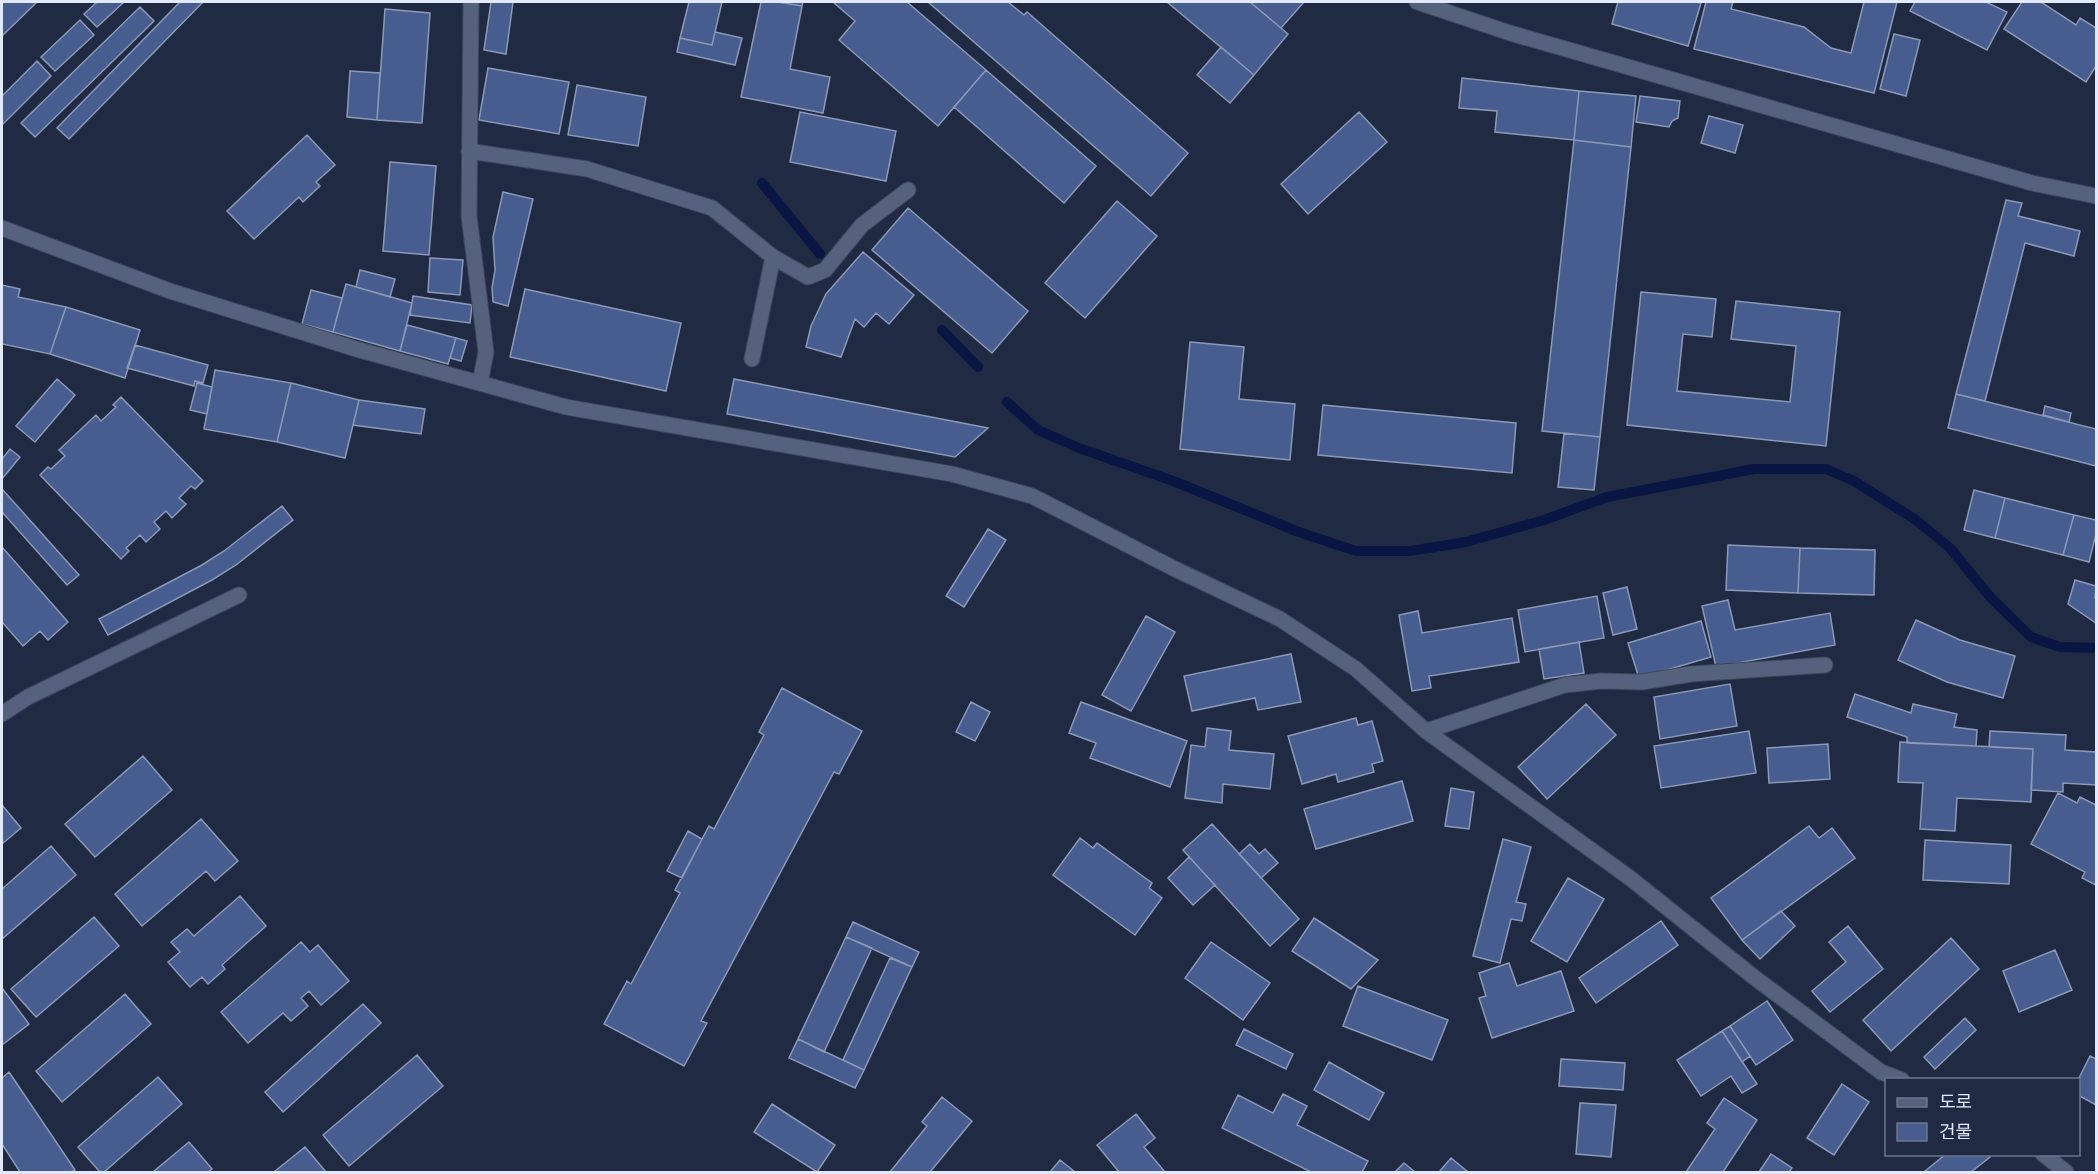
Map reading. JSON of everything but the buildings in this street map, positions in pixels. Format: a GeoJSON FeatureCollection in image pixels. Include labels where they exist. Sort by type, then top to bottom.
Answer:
{"type":"FeatureCollection","features":[{"type":"Feature","properties":{"kind":"street"},"geometry":{"type":"LineString","coordinates":[[471,2],[469,216],[486,352],[480,383]]}},
{"type":"Feature","properties":{"kind":"street"},"geometry":{"type":"LineString","coordinates":[[1417,2],[1510,33],[2032,183],[2097,196]]}},
{"type":"Feature","properties":{"kind":"street"},"geometry":{"type":"LineString","coordinates":[[469,151],[587,169],[712,208],[774,257],[808,277],[825,270],[862,225],[908,190]]}},
{"type":"Feature","properties":{"kind":"street"},"geometry":{"type":"LineString","coordinates":[[2,228],[170,291],[356,349],[566,407],[951,474],[1032,496],[1175,569],[1280,619],[1356,669],[1426,731],[1630,878],[1755,978],[1881,1072],[1897,1078]]}},
{"type":"Feature","properties":{"kind":"street"},"geometry":{"type":"LineString","coordinates":[[752,359],[774,257]]}},
{"type":"Feature","properties":{"kind":"street"},"geometry":{"type":"LineString","coordinates":[[2,714],[28,697],[239,595]]}},
{"type":"Feature","properties":{"kind":"street"},"geometry":{"type":"LineString","coordinates":[[1426,731],[1565,685],[1601,681],[1642,682],[1691,674],[1825,665]]}},
{"type":"Feature","properties":{"kind":"street"},"geometry":{"type":"LineString","coordinates":[[2044,1156],[2066,1173]]}},
{"type":"Feature","properties":{"kind":"waterway"},"geometry":{"type":"LineString","coordinates":[[762,183],[820,254]]}},
{"type":"Feature","properties":{"kind":"waterway"},"geometry":{"type":"LineString","coordinates":[[942,330],[978,367]]}},
{"type":"Feature","properties":{"kind":"waterway"},"geometry":{"type":"LineString","coordinates":[[1007,402],[1038,430],[1079,448],[1176,482],[1296,531],[1356,551],[1410,551],[1466,542],[1544,520],[1607,497],[1754,469],[1826,469],[1854,481],[1916,520],[1950,548],[1991,598],[2031,637],[2060,647],[2096,648]]}}]}
